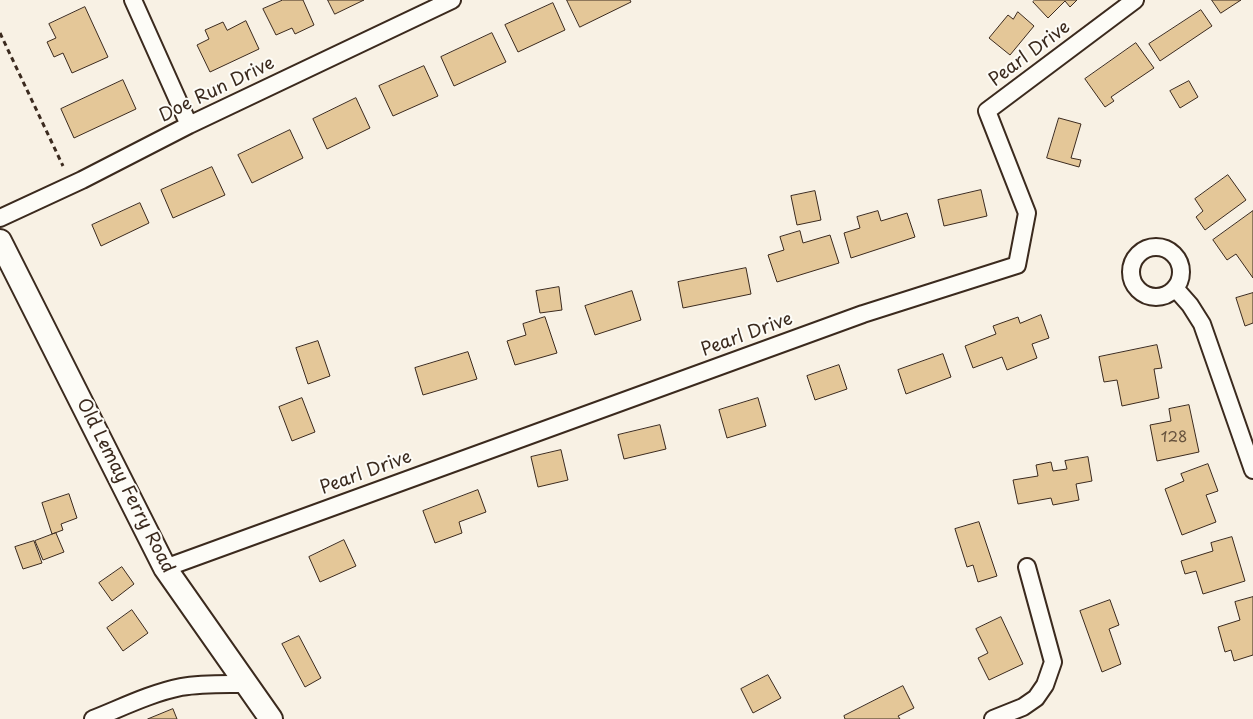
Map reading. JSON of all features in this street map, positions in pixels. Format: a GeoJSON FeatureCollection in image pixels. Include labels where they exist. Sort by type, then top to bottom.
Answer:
{"type":"FeatureCollection","features":[{"type":"Feature","properties":{"kind":"main road","name":"Old Lemay Ferry Road"},"geometry":{"type":"LineString","coordinates":[[0,241],[165,568],[271,719]]}},
{"type":"Feature","properties":{"kind":"street"},"geometry":{"type":"LineString","coordinates":[[132,0],[189,125]]}},
{"type":"Feature","properties":{"kind":"street","name":"Doe Run Drive"},"geometry":{"type":"LineString","coordinates":[[0,218],[82,180],[189,125],[452,0]]}},
{"type":"Feature","properties":{"kind":"street","name":"Pearl Drive"},"geometry":{"type":"LineString","coordinates":[[165,568],[863,314],[1017,265],[1027,213],[987,111],[1136,0]]}},
{"type":"Feature","properties":{"kind":"street"},"geometry":{"type":"LineString","coordinates":[[1176,288],[1202,324],[1253,470]]}},
{"type":"Feature","properties":{"kind":"street"},"geometry":{"type":"LineString","coordinates":[[993,719],[1023,707],[1036,698],[1045,685],[1052,662],[1027,567]]}},
{"type":"Feature","properties":{"kind":"street"},"geometry":{"type":"LineString","coordinates":[[92,719],[155,694],[180,688],[212,684],[247,684]]}},
{"type":"Feature","properties":{"kind":"path"},"geometry":{"type":"LineString","coordinates":[[0,32],[63,166]]}},
{"type":"Feature","properties":{"kind":"building"},"geometry":{"type":"Polygon","coordinates":[[[283,0],[303,0],[314,25],[295,34],[292,28],[276,35],[263,9],[283,0]]]}},
{"type":"Feature","properties":{"kind":"building"},"geometry":{"type":"Polygon","coordinates":[[[328,0],[364,0],[335,14],[328,0]]]}},
{"type":"Feature","properties":{"kind":"building"},"geometry":{"type":"Polygon","coordinates":[[[567,0],[630,0],[631,2],[580,27],[567,0]]]}},
{"type":"Feature","properties":{"kind":"building"},"geometry":{"type":"Polygon","coordinates":[[[1035,0],[1077,0],[1070,7],[1065,1],[1048,18],[1033,2],[1035,0]]]}},
{"type":"Feature","properties":{"kind":"building"},"geometry":{"type":"Polygon","coordinates":[[[1212,0],[1241,0],[1221,13],[1212,0]]]}},
{"type":"Feature","properties":{"kind":"building"},"geometry":{"type":"Polygon","coordinates":[[[553,3],[565,30],[518,52],[505,25],[553,3]]]}},
{"type":"Feature","properties":{"kind":"building"},"geometry":{"type":"Polygon","coordinates":[[[85,7],[108,57],[72,73],[63,53],[54,57],[47,42],[56,38],[49,24],[85,7]]]}},
{"type":"Feature","properties":{"kind":"building"},"geometry":{"type":"Polygon","coordinates":[[[1201,10],[1212,26],[1160,61],[1149,44],[1201,10]]]}},
{"type":"Feature","properties":{"kind":"building"},"geometry":{"type":"Polygon","coordinates":[[[1018,12],[1034,26],[1010,55],[989,38],[1008,15],[1013,19],[1018,12]]]}},
{"type":"Feature","properties":{"kind":"building"},"geometry":{"type":"Polygon","coordinates":[[[246,21],[259,49],[210,72],[197,45],[209,39],[205,30],[223,22],[227,30],[246,21]]]}},
{"type":"Feature","properties":{"kind":"building"},"geometry":{"type":"Polygon","coordinates":[[[492,33],[506,62],[454,86],[441,57],[492,33]]]}},
{"type":"Feature","properties":{"kind":"building"},"geometry":{"type":"Polygon","coordinates":[[[1136,43],[1154,68],[1111,97],[1114,101],[1105,107],[1085,79],[1136,43]]]}},
{"type":"Feature","properties":{"kind":"building"},"geometry":{"type":"Polygon","coordinates":[[[424,66],[438,96],[393,116],[379,86],[424,66]]]}},
{"type":"Feature","properties":{"kind":"building"},"geometry":{"type":"Polygon","coordinates":[[[123,80],[136,109],[74,138],[61,109],[123,80]]]}},
{"type":"Feature","properties":{"kind":"building"},"geometry":{"type":"Polygon","coordinates":[[[1189,81],[1198,97],[1180,108],[1170,91],[1189,81]]]}},
{"type":"Feature","properties":{"kind":"building"},"geometry":{"type":"Polygon","coordinates":[[[356,98],[370,128],[327,149],[313,119],[356,98]]]}},
{"type":"Feature","properties":{"kind":"building"},"geometry":{"type":"Polygon","coordinates":[[[1059,118],[1081,124],[1071,158],[1081,160],[1079,167],[1047,158],[1059,118]]]}},
{"type":"Feature","properties":{"kind":"building"},"geometry":{"type":"Polygon","coordinates":[[[290,130],[303,158],[252,183],[238,155],[290,130]]]}},
{"type":"Feature","properties":{"kind":"building"},"geometry":{"type":"Polygon","coordinates":[[[212,167],[225,195],[173,218],[161,190],[212,167]]]}},
{"type":"Feature","properties":{"kind":"building"},"geometry":{"type":"Polygon","coordinates":[[[1228,175],[1246,200],[1205,230],[1196,217],[1203,211],[1195,199],[1228,175]]]}},
{"type":"Feature","properties":{"kind":"building"},"geometry":{"type":"Polygon","coordinates":[[[981,190],[987,216],[944,226],[938,200],[981,190]]]}},
{"type":"Feature","properties":{"kind":"building"},"geometry":{"type":"Polygon","coordinates":[[[815,191],[821,220],[797,225],[791,196],[815,191]]]}},
{"type":"Feature","properties":{"kind":"building"},"geometry":{"type":"Polygon","coordinates":[[[140,203],[149,223],[101,246],[92,225],[140,203]]]}},
{"type":"Feature","properties":{"kind":"building"},"geometry":{"type":"Polygon","coordinates":[[[878,211],[881,221],[907,213],[915,237],[851,258],[844,233],[860,228],[857,217],[878,211]]]}},
{"type":"Feature","properties":{"kind":"building"},"geometry":{"type":"Polygon","coordinates":[[[1253,211],[1253,278],[1236,254],[1227,260],[1213,240],[1253,211]]]}},
{"type":"Feature","properties":{"kind":"building"},"geometry":{"type":"Polygon","coordinates":[[[800,231],[803,243],[830,235],[839,263],[777,282],[768,255],[784,250],[780,237],[800,231]]]}},
{"type":"Feature","properties":{"kind":"building"},"geometry":{"type":"Polygon","coordinates":[[[746,268],[751,294],[683,308],[678,282],[746,268]]]}},
{"type":"Feature","properties":{"kind":"building"},"geometry":{"type":"Polygon","coordinates":[[[559,287],[562,310],[540,313],[536,291],[559,287]]]}},
{"type":"Feature","properties":{"kind":"building"},"geometry":{"type":"Polygon","coordinates":[[[632,291],[641,320],[595,335],[585,306],[632,291]]]}},
{"type":"Feature","properties":{"kind":"building"},"geometry":{"type":"Polygon","coordinates":[[[1253,293],[1253,323],[1245,326],[1236,298],[1253,293]]]}},
{"type":"Feature","properties":{"kind":"building"},"geometry":{"type":"Polygon","coordinates":[[[1041,315],[1049,338],[1032,344],[1037,358],[1007,370],[1002,357],[973,368],[965,346],[996,334],[993,326],[1018,317],[1020,323],[1041,315]]]}},
{"type":"Feature","properties":{"kind":"building"},"geometry":{"type":"Polygon","coordinates":[[[545,317],[557,353],[515,365],[507,341],[526,335],[523,324],[545,317]]]}},
{"type":"Feature","properties":{"kind":"building"},"geometry":{"type":"Polygon","coordinates":[[[318,341],[330,376],[308,384],[296,348],[318,341]]]}},
{"type":"Feature","properties":{"kind":"building"},"geometry":{"type":"Polygon","coordinates":[[[1157,345],[1162,368],[1154,369],[1159,398],[1122,406],[1117,380],[1104,382],[1099,357],[1157,345]]]}},
{"type":"Feature","properties":{"kind":"building"},"geometry":{"type":"Polygon","coordinates":[[[468,352],[477,379],[423,395],[415,368],[468,352]]]}},
{"type":"Feature","properties":{"kind":"building"},"geometry":{"type":"Polygon","coordinates":[[[943,354],[951,377],[906,394],[898,370],[943,354]]]}},
{"type":"Feature","properties":{"kind":"building"},"geometry":{"type":"Polygon","coordinates":[[[839,365],[847,389],[815,400],[807,376],[839,365]]]}},
{"type":"Feature","properties":{"kind":"building"},"geometry":{"type":"Polygon","coordinates":[[[302,398],[315,432],[292,441],[279,407],[302,398]]]}},
{"type":"Feature","properties":{"kind":"building"},"geometry":{"type":"Polygon","coordinates":[[[758,398],[766,426],[727,438],[719,410],[758,398]]]}},
{"type":"Feature","properties":{"kind":"building"},"geometry":{"type":"Polygon","coordinates":[[[1189,405],[1199,452],[1157,461],[1150,425],[1171,421],[1169,409],[1189,405]]]}},
{"type":"Feature","properties":{"kind":"building"},"geometry":{"type":"Polygon","coordinates":[[[660,425],[666,449],[624,459],[618,435],[660,425]]]}},
{"type":"Feature","properties":{"kind":"building"},"geometry":{"type":"Polygon","coordinates":[[[561,450],[568,480],[538,487],[531,457],[561,450]]]}},
{"type":"Feature","properties":{"kind":"building"},"geometry":{"type":"Polygon","coordinates":[[[1088,457],[1092,481],[1076,484],[1079,500],[1053,505],[1051,498],[1018,504],[1013,480],[1038,476],[1036,465],[1051,462],[1053,471],[1067,469],[1065,461],[1088,457]]]}},
{"type":"Feature","properties":{"kind":"building"},"geometry":{"type":"Polygon","coordinates":[[[1208,464],[1218,491],[1206,495],[1216,522],[1182,535],[1165,489],[1184,481],[1181,474],[1208,464]]]}},
{"type":"Feature","properties":{"kind":"building"},"geometry":{"type":"Polygon","coordinates":[[[478,490],[486,512],[459,522],[462,533],[435,543],[423,511],[478,490]]]}},
{"type":"Feature","properties":{"kind":"building"},"geometry":{"type":"Polygon","coordinates":[[[69,494],[77,518],[61,524],[63,530],[52,534],[42,503],[69,494]]]}},
{"type":"Feature","properties":{"kind":"building"},"geometry":{"type":"Polygon","coordinates":[[[979,522],[997,576],[978,582],[973,565],[967,567],[955,529],[979,522]]]}},
{"type":"Feature","properties":{"kind":"building"},"geometry":{"type":"Polygon","coordinates":[[[56,533],[64,552],[43,560],[35,541],[56,533]]]}},
{"type":"Feature","properties":{"kind":"building"},"geometry":{"type":"Polygon","coordinates":[[[1232,537],[1245,581],[1203,594],[1196,571],[1185,574],[1181,561],[1213,551],[1211,543],[1232,537]]]}},
{"type":"Feature","properties":{"kind":"building"},"geometry":{"type":"Polygon","coordinates":[[[344,540],[356,566],[320,582],[309,557],[344,540]]]}},
{"type":"Feature","properties":{"kind":"building"},"geometry":{"type":"Polygon","coordinates":[[[34,541],[42,563],[23,569],[15,547],[34,541]]]}},
{"type":"Feature","properties":{"kind":"building"},"geometry":{"type":"Polygon","coordinates":[[[122,567],[134,584],[112,601],[99,583],[122,567]]]}},
{"type":"Feature","properties":{"kind":"building"},"geometry":{"type":"Polygon","coordinates":[[[1253,597],[1253,655],[1234,661],[1231,650],[1225,652],[1218,627],[1240,620],[1235,602],[1253,597]]]}},
{"type":"Feature","properties":{"kind":"building"},"geometry":{"type":"Polygon","coordinates":[[[1110,600],[1119,625],[1109,629],[1121,664],[1102,672],[1080,611],[1110,600]]]}},
{"type":"Feature","properties":{"kind":"building"},"geometry":{"type":"Polygon","coordinates":[[[132,610],[148,633],[123,651],[107,628],[132,610]]]}},
{"type":"Feature","properties":{"kind":"building"},"geometry":{"type":"Polygon","coordinates":[[[1001,617],[1023,664],[989,680],[978,658],[988,653],[976,629],[1001,617]]]}},
{"type":"Feature","properties":{"kind":"building"},"geometry":{"type":"Polygon","coordinates":[[[299,636],[321,678],[305,687],[282,644],[299,636]]]}},
{"type":"Feature","properties":{"kind":"building"},"geometry":{"type":"Polygon","coordinates":[[[768,675],[781,698],[753,713],[741,689],[768,675]]]}},
{"type":"Feature","properties":{"kind":"building"},"geometry":{"type":"Polygon","coordinates":[[[903,686],[914,708],[898,716],[900,719],[845,719],[844,716],[903,686]]]}},
{"type":"Feature","properties":{"kind":"building"},"geometry":{"type":"Polygon","coordinates":[[[173,709],[177,719],[148,719],[173,709]]]}}]}
